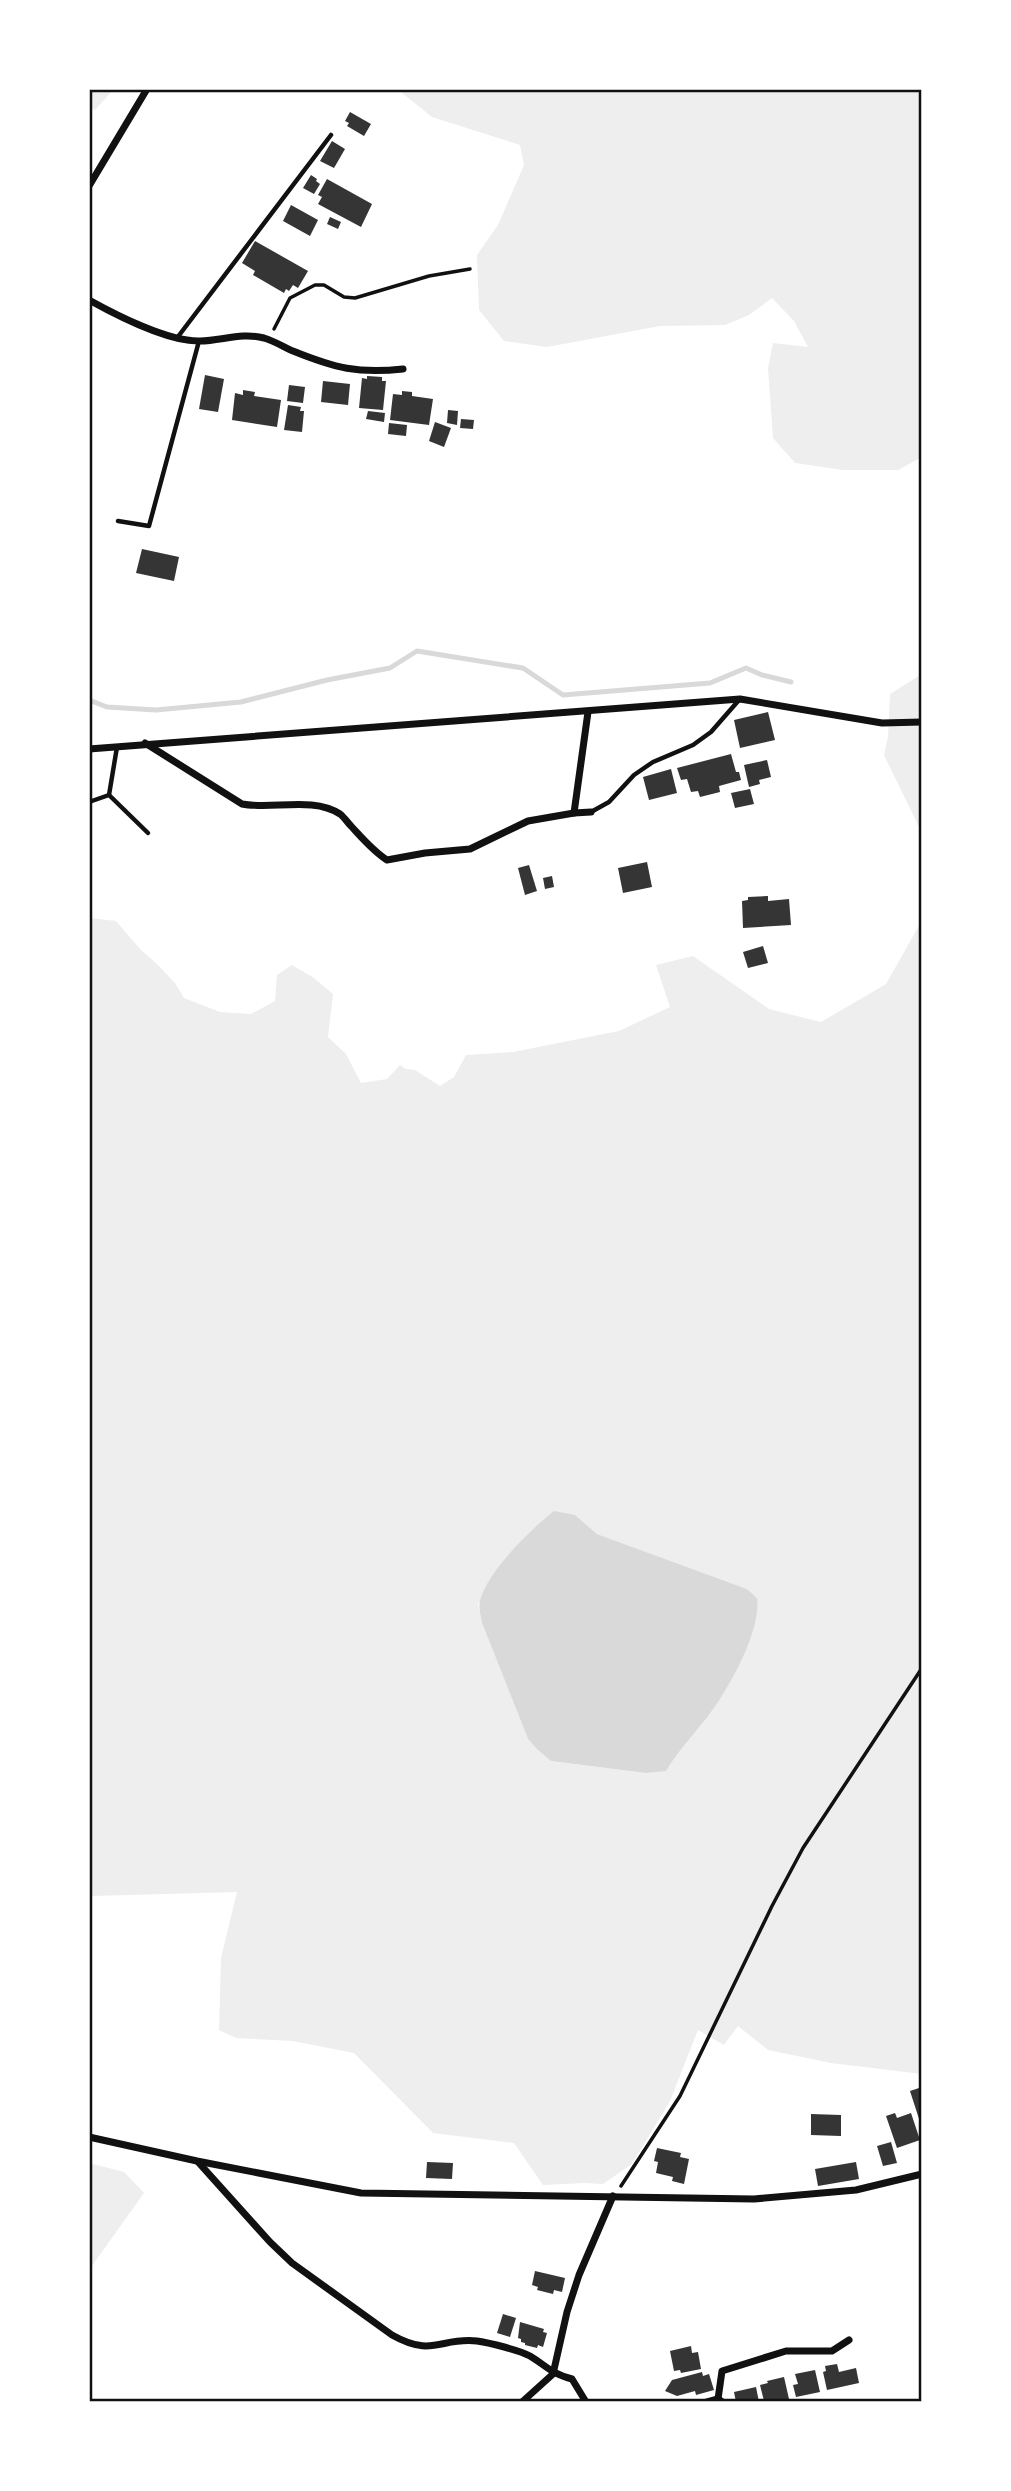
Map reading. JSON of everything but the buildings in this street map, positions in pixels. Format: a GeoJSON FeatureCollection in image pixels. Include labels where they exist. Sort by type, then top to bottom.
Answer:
{"type":"FeatureCollection","features":[{"type":"Feature","properties":{"kind":"street"},"geometry":{"type":"LineString","coordinates":[[89,186],[147,89]]}},
{"type":"Feature","properties":{"kind":"street"},"geometry":{"type":"LineString","coordinates":[[89,300],[121,317],[177,338],[199,341],[230,336],[264,338],[339,368],[377,372],[403,369]]}},
{"type":"Feature","properties":{"kind":"street"},"geometry":{"type":"LineString","coordinates":[[89,749],[740,699],[882,723],[922,722]]}},
{"type":"Feature","properties":{"kind":"street"},"geometry":{"type":"LineString","coordinates":[[574,813],[588,712]]}},
{"type":"Feature","properties":{"kind":"street"},"geometry":{"type":"LineString","coordinates":[[145,743],[242,804],[290,804],[322,808],[340,814],[373,851],[387,860],[470,849],[528,821],[591,812]]}},
{"type":"Feature","properties":{"kind":"street"},"geometry":{"type":"LineString","coordinates":[[89,2137],[361,2193],[754,2199],[856,2189],[922,2174]]}},
{"type":"Feature","properties":{"kind":"street"},"geometry":{"type":"LineString","coordinates":[[197,2161],[292,2263],[392,2335],[409,2344],[425,2347],[476,2341],[528,2355],[553,2374],[572,2379],[586,2402]]}},
{"type":"Feature","properties":{"kind":"street"},"geometry":{"type":"LineString","coordinates":[[522,2402],[553,2374],[567,2312],[579,2275],[613,2196]]}},
{"type":"Feature","properties":{"kind":"street"},"geometry":{"type":"LineString","coordinates":[[707,2402],[720,2400],[722,2371],[786,2351],[832,2351],[849,2340]]}},
{"type":"Feature","properties":{"kind":"lane"},"geometry":{"type":"LineString","coordinates":[[177,338],[331,135]]}},
{"type":"Feature","properties":{"kind":"lane"},"geometry":{"type":"LineString","coordinates":[[118,521],[149,526],[199,341]]}},
{"type":"Feature","properties":{"kind":"lane"},"geometry":{"type":"LineString","coordinates":[[591,812],[609,802],[634,775],[653,762],[693,745],[711,732],[740,699]]}},
{"type":"Feature","properties":{"kind":"lane"},"geometry":{"type":"LineString","coordinates":[[109,795],[117,746]]}},
{"type":"Feature","properties":{"kind":"lane"},"geometry":{"type":"LineString","coordinates":[[89,802],[109,795]]}},
{"type":"Feature","properties":{"kind":"lane"},"geometry":{"type":"LineString","coordinates":[[109,795],[148,833]]}},
{"type":"Feature","properties":{"kind":"path"},"geometry":{"type":"LineString","coordinates":[[269,340],[282,309],[290,298],[315,285],[324,285],[344,297],[355,298],[429,276],[470,270]]}},
{"type":"Feature","properties":{"kind":"path"},"geometry":{"type":"LineString","coordinates":[[613,2196],[680,2096],[803,1848],[922,1668]]}},
{"type":"Feature","properties":{"kind":"shaded area"},"geometry":{"type":"Polygon","coordinates":[[[89,89],[114,89],[95,110],[89,108],[89,89]]]}},
{"type":"Feature","properties":{"kind":"shaded area"},"geometry":{"type":"Polygon","coordinates":[[[397,89],[922,89],[922,457],[898,470],[843,470],[795,463],[773,438],[768,368],[773,343],[808,347],[794,321],[772,298],[749,315],[725,325],[660,326],[547,347],[504,341],[479,310],[477,255],[498,225],[524,165],[520,145],[432,117],[397,89]]]}},
{"type":"Feature","properties":{"kind":"shaded area"},"geometry":{"type":"Polygon","coordinates":[[[922,674],[922,833],[884,755],[888,737],[890,694],[922,674]]]}},
{"type":"Feature","properties":{"kind":"shaded area"},"geometry":{"type":"Polygon","coordinates":[[[922,905],[922,2074],[831,2063],[768,2050],[738,2026],[724,2045],[698,2030],[670,2101],[632,2164],[603,2184],[543,2185],[514,2143],[433,2133],[354,2053],[293,2041],[236,2038],[219,2030],[221,1958],[237,1892],[92,1896],[89,1893],[89,918],[116,921],[175,983],[184,998],[220,1012],[251,1014],[275,1001],[277,975],[292,965],[333,994],[328,1037],[346,1054],[361,1083],[387,1079],[400,1065],[415,1070],[440,1086],[454,1077],[466,1055],[513,1052],[619,1031],[670,1007],[656,965],[693,956],[769,1009],[821,1022],[886,984],[921,922],[922,905]],[[575,1515],[478,1604],[482,1623],[528,1739],[551,1761],[646,1773],[666,1770],[757,1598],[747,1589],[597,1534],[575,1515]]]}},
{"type":"Feature","properties":{"kind":"shaded area"},"geometry":{"type":"Polygon","coordinates":[[[554,1511],[575,1515],[597,1534],[747,1589],[757,1598],[751,1637],[732,1679],[712,1711],[666,1771],[646,1773],[551,1761],[528,1739],[482,1623],[479,1604],[491,1577],[500,1565],[533,1529],[554,1511]]]}},
{"type":"Feature","properties":{"kind":"shaded area"},"geometry":{"type":"Polygon","coordinates":[[[89,2163],[124,2172],[144,2193],[89,2270],[89,2163]]]}},
{"type":"Feature","properties":{"kind":"waterway"},"geometry":{"type":"LineString","coordinates":[[89,700],[107,707],[156,710],[241,702],[327,680],[390,668],[417,651],[523,668],[563,695],[710,683],[746,668],[791,682]]}}]}
